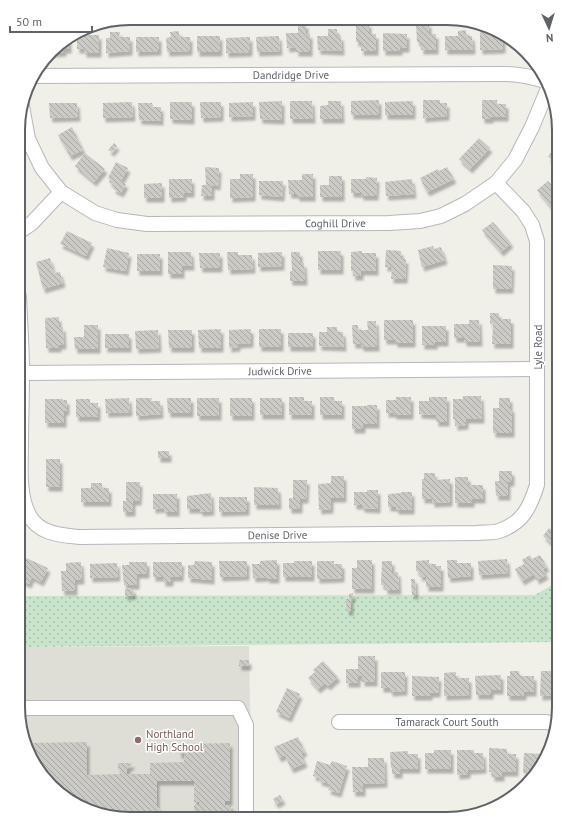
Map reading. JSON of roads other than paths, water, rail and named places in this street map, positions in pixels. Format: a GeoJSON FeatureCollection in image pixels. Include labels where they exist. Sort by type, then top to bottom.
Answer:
{"type":"FeatureCollection","features":[{"type":"Feature","properties":{"kind":"street","name":"Dandridge Drive"},"geometry":{"type":"LineString","coordinates":[[40,76],[520,74],[538,79]]}},
{"type":"Feature","properties":{"kind":"street","name":"Coghill Drive"},"geometry":{"type":"LineString","coordinates":[[25,125],[28,139],[42,168],[61,192],[95,213],[117,220],[147,224],[389,223],[420,221],[441,216],[465,204],[496,183],[515,160],[532,127],[545,95]]}},
{"type":"Feature","properties":{"kind":"street","name":"Lyle Road"},"geometry":{"type":"LineString","coordinates":[[496,183],[523,211],[532,225],[537,241],[537,485],[531,505],[518,521]]}},
{"type":"Feature","properties":{"kind":"street"},"geometry":{"type":"LineString","coordinates":[[25,228],[32,223],[61,192]]}},
{"type":"Feature","properties":{"kind":"street","name":"Judwick Drive"},"geometry":{"type":"LineString","coordinates":[[25,373],[538,369]]}},
{"type":"Feature","properties":{"kind":"street","name":"Denise Drive"},"geometry":{"type":"LineString","coordinates":[[25,504],[30,516],[38,525],[48,532],[61,536],[477,533],[499,531],[518,521]]}},
{"type":"Feature","properties":{"kind":"street"},"geometry":{"type":"LineString","coordinates":[[25,708],[238,708],[246,725],[246,812]]}},
{"type":"Feature","properties":{"kind":"street","name":"Tamarack Court South"},"geometry":{"type":"LineString","coordinates":[[339,722],[551,723]]}},
{"type":"Feature","properties":{"kind":"place","name":"Northland High School"},"geometry":{"type":"Point","coordinates":[138,740]}}]}
